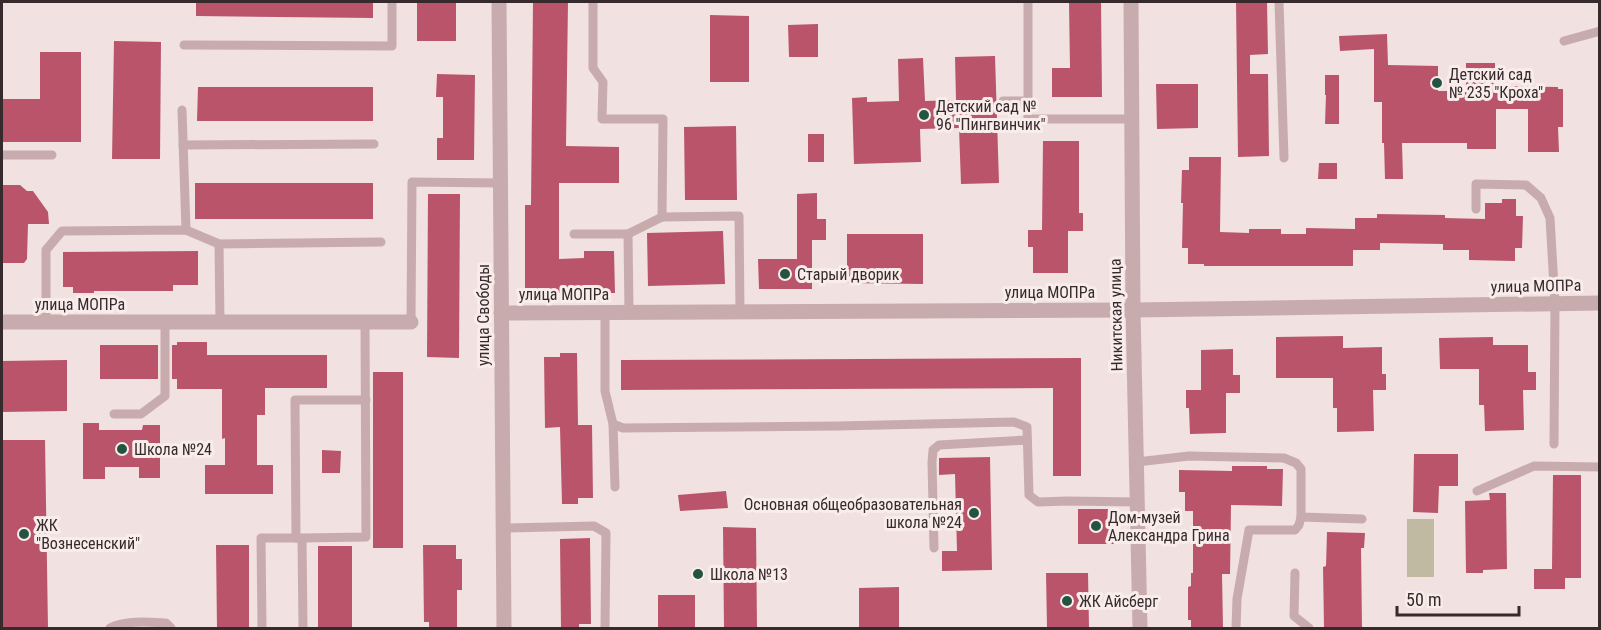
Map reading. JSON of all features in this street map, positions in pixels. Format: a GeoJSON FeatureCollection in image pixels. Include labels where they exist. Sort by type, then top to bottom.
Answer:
{"type":"FeatureCollection","features":[{"type":"Feature","properties":{"kind":"street","name":"улица Свободы"},"geometry":{"type":"LineString","coordinates":[[499,2],[504,628]]}},
{"type":"Feature","properties":{"kind":"street","name":"Никитская улица"},"geometry":{"type":"LineString","coordinates":[[1131,2],[1133,310],[1140,628]]}},
{"type":"Feature","properties":{"kind":"street","name":"улица МОПРа"},"geometry":{"type":"LineString","coordinates":[[501,313],[1133,310],[1599,303]]}},
{"type":"Feature","properties":{"kind":"street","name":"улица МОПРа"},"geometry":{"type":"LineString","coordinates":[[2,322],[411,322]]}},
{"type":"Feature","properties":{"kind":"lane"},"geometry":{"type":"LineString","coordinates":[[184,45],[392,46],[392,2]]}},
{"type":"Feature","properties":{"kind":"lane"},"geometry":{"type":"LineString","coordinates":[[593,2],[593,68],[603,82],[602,119],[663,119],[662,217]]}},
{"type":"Feature","properties":{"kind":"lane"},"geometry":{"type":"LineString","coordinates":[[1028,2],[1028,119],[1132,119]]}},
{"type":"Feature","properties":{"kind":"lane"},"geometry":{"type":"LineString","coordinates":[[1279,2],[1284,158]]}},
{"type":"Feature","properties":{"kind":"lane"},"geometry":{"type":"LineString","coordinates":[[1564,41],[1599,31]]}},
{"type":"Feature","properties":{"kind":"lane"},"geometry":{"type":"LineString","coordinates":[[1003,101],[1028,100]]}},
{"type":"Feature","properties":{"kind":"lane"},"geometry":{"type":"LineString","coordinates":[[182,110],[186,230]]}},
{"type":"Feature","properties":{"kind":"lane"},"geometry":{"type":"LineString","coordinates":[[183,146],[374,144]]}},
{"type":"Feature","properties":{"kind":"lane"},"geometry":{"type":"LineString","coordinates":[[2,155],[52,155]]}},
{"type":"Feature","properties":{"kind":"lane"},"geometry":{"type":"LineString","coordinates":[[411,322],[412,182],[501,183]]}},
{"type":"Feature","properties":{"kind":"lane"},"geometry":{"type":"LineString","coordinates":[[1476,209],[1476,184],[1526,185],[1541,198],[1550,218],[1555,304],[1554,444]]}},
{"type":"Feature","properties":{"kind":"lane"},"geometry":{"type":"LineString","coordinates":[[574,234],[628,234],[662,217],[739,216],[740,312]]}},
{"type":"Feature","properties":{"kind":"lane"},"geometry":{"type":"LineString","coordinates":[[46,322],[46,250],[62,231],[186,230],[219,244],[381,242]]}},
{"type":"Feature","properties":{"kind":"lane"},"geometry":{"type":"LineString","coordinates":[[628,234],[629,312]]}},
{"type":"Feature","properties":{"kind":"lane"},"geometry":{"type":"LineString","coordinates":[[219,244],[220,322]]}},
{"type":"Feature","properties":{"kind":"lane"},"geometry":{"type":"LineString","coordinates":[[605,312],[605,391],[613,424],[615,487]]}},
{"type":"Feature","properties":{"kind":"lane"},"geometry":{"type":"LineString","coordinates":[[114,414],[141,414],[165,396],[165,322]]}},
{"type":"Feature","properties":{"kind":"lane"},"geometry":{"type":"LineString","coordinates":[[262,628],[261,538],[366,537],[365,322]]}},
{"type":"Feature","properties":{"kind":"lane"},"geometry":{"type":"LineString","coordinates":[[303,628],[295,400],[366,400]]}},
{"type":"Feature","properties":{"kind":"lane"},"geometry":{"type":"LineString","coordinates":[[613,424],[623,428],[1014,422],[1027,427],[1029,495],[1038,502],[1137,502]]}},
{"type":"Feature","properties":{"kind":"lane"},"geometry":{"type":"LineString","coordinates":[[934,548],[933,450],[939,445],[1027,441]]}},
{"type":"Feature","properties":{"kind":"lane"},"geometry":{"type":"LineString","coordinates":[[1137,462],[1189,456],[1284,458],[1296,463],[1301,469],[1301,518],[1295,530],[1249,530],[1237,598],[1236,628]]}},
{"type":"Feature","properties":{"kind":"lane"},"geometry":{"type":"LineString","coordinates":[[1477,491],[1534,466],[1599,466]]}},
{"type":"Feature","properties":{"kind":"lane"},"geometry":{"type":"LineString","coordinates":[[1301,518],[1362,519]]}},
{"type":"Feature","properties":{"kind":"lane"},"geometry":{"type":"LineString","coordinates":[[503,528],[594,526],[606,533],[605,628]]}},
{"type":"Feature","properties":{"kind":"lane"},"geometry":{"type":"LineString","coordinates":[[1295,573],[1294,616],[1309,628]]}},
{"type":"Feature","properties":{"kind":"lane"},"geometry":{"type":"LineString","coordinates":[[110,628],[117,624],[145,622],[166,623],[171,628]]}},
{"type":"Feature","properties":{"kind":"shaded area"},"geometry":{"type":"Polygon","coordinates":[[[1407,519],[1434,519],[1434,577],[1407,577],[1407,519]]]}},
{"type":"Feature","properties":{"kind":"building"},"geometry":{"type":"Polygon","coordinates":[[[196,2],[373,2],[373,18],[196,16],[196,2]]]}},
{"type":"Feature","properties":{"kind":"building"},"geometry":{"type":"Polygon","coordinates":[[[417,2],[456,2],[456,41],[417,41],[417,2]]]}},
{"type":"Feature","properties":{"kind":"building"},"geometry":{"type":"Polygon","coordinates":[[[533,2],[568,2],[566,146],[619,147],[619,183],[559,183],[559,259],[584,258],[584,251],[614,251],[615,293],[525,293],[525,205],[531,205],[533,2]]]}},
{"type":"Feature","properties":{"kind":"building"},"geometry":{"type":"Polygon","coordinates":[[[1069,2],[1101,2],[1102,97],[1052,97],[1052,68],[1070,68],[1069,2]]]}},
{"type":"Feature","properties":{"kind":"building"},"geometry":{"type":"Polygon","coordinates":[[[1236,2],[1267,2],[1268,54],[1250,55],[1250,74],[1268,74],[1269,156],[1238,157],[1236,2]]]}},
{"type":"Feature","properties":{"kind":"building"},"geometry":{"type":"Polygon","coordinates":[[[710,15],[749,16],[749,82],[710,82],[710,15]]]}},
{"type":"Feature","properties":{"kind":"building"},"geometry":{"type":"Polygon","coordinates":[[[818,24],[818,57],[789,57],[788,25],[818,24]]]}},
{"type":"Feature","properties":{"kind":"building"},"geometry":{"type":"Polygon","coordinates":[[[1387,34],[1388,65],[1438,66],[1438,91],[1466,91],[1466,63],[1495,63],[1495,86],[1563,89],[1563,127],[1558,127],[1559,152],[1528,152],[1528,109],[1496,109],[1496,149],[1467,149],[1467,143],[1402,143],[1403,179],[1385,179],[1382,102],[1374,102],[1374,49],[1340,51],[1339,36],[1387,34]]]}},
{"type":"Feature","properties":{"kind":"building"},"geometry":{"type":"Polygon","coordinates":[[[114,41],[161,42],[160,159],[112,159],[114,41]]]}},
{"type":"Feature","properties":{"kind":"building"},"geometry":{"type":"Polygon","coordinates":[[[40,52],[81,52],[81,142],[2,142],[2,99],[40,99],[40,52]]]}},
{"type":"Feature","properties":{"kind":"building","name":"Детский сад № 96 \"Пингвинчик\""},"geometry":{"type":"Polygon","coordinates":[[[995,56],[999,183],[961,184],[959,128],[920,129],[921,162],[854,164],[852,98],[867,97],[867,102],[899,101],[898,59],[923,58],[925,101],[956,100],[955,57],[995,56]]]}},
{"type":"Feature","properties":{"kind":"building"},"geometry":{"type":"Polygon","coordinates":[[[437,74],[475,75],[474,160],[437,160],[437,138],[443,138],[443,97],[436,97],[437,74]]]}},
{"type":"Feature","properties":{"kind":"building"},"geometry":{"type":"Polygon","coordinates":[[[1325,75],[1339,75],[1339,124],[1325,124],[1325,75]]]}},
{"type":"Feature","properties":{"kind":"building"},"geometry":{"type":"Polygon","coordinates":[[[1156,84],[1198,84],[1198,128],[1157,129],[1156,84]]]}},
{"type":"Feature","properties":{"kind":"building"},"geometry":{"type":"Polygon","coordinates":[[[198,87],[373,87],[373,121],[197,121],[198,87]]]}},
{"type":"Feature","properties":{"kind":"building"},"geometry":{"type":"Polygon","coordinates":[[[736,126],[737,200],[685,200],[684,127],[736,126]]]}},
{"type":"Feature","properties":{"kind":"building"},"geometry":{"type":"Polygon","coordinates":[[[808,134],[824,134],[824,162],[808,162],[808,134]]]}},
{"type":"Feature","properties":{"kind":"building"},"geometry":{"type":"Polygon","coordinates":[[[1043,141],[1079,141],[1079,213],[1083,213],[1083,231],[1068,231],[1068,273],[1033,273],[1033,247],[1028,247],[1028,230],[1042,230],[1043,141]]]}},
{"type":"Feature","properties":{"kind":"building"},"geometry":{"type":"Polygon","coordinates":[[[1189,157],[1221,157],[1220,232],[1249,233],[1249,229],[1281,229],[1281,234],[1306,234],[1306,228],[1355,229],[1355,218],[1377,218],[1377,214],[1445,215],[1445,218],[1485,219],[1485,203],[1502,203],[1502,199],[1516,199],[1516,216],[1523,216],[1522,248],[1515,248],[1515,261],[1469,260],[1469,250],[1443,250],[1443,244],[1380,243],[1380,250],[1353,250],[1353,266],[1204,266],[1204,264],[1188,264],[1188,248],[1182,248],[1183,203],[1181,203],[1182,170],[1189,170],[1189,157]]]}},
{"type":"Feature","properties":{"kind":"building"},"geometry":{"type":"Polygon","coordinates":[[[1319,163],[1337,163],[1337,179],[1318,179],[1319,163]]]}},
{"type":"Feature","properties":{"kind":"building"},"geometry":{"type":"Polygon","coordinates":[[[195,183],[373,183],[373,219],[195,219],[195,183]]]}},
{"type":"Feature","properties":{"kind":"building"},"geometry":{"type":"Polygon","coordinates":[[[2,185],[20,185],[27,191],[33,191],[48,212],[49,224],[28,224],[27,259],[24,263],[2,263],[2,185]]]}},
{"type":"Feature","properties":{"kind":"building"},"geometry":{"type":"Polygon","coordinates":[[[817,193],[817,219],[826,219],[826,240],[812,240],[812,289],[759,289],[758,259],[797,259],[797,194],[817,193]]]}},
{"type":"Feature","properties":{"kind":"building"},"geometry":{"type":"Polygon","coordinates":[[[428,194],[460,194],[459,358],[427,357],[428,194]]]}},
{"type":"Feature","properties":{"kind":"building"},"geometry":{"type":"Polygon","coordinates":[[[723,231],[725,284],[648,286],[647,233],[723,231]]]}},
{"type":"Feature","properties":{"kind":"building"},"geometry":{"type":"Polygon","coordinates":[[[847,234],[923,234],[923,284],[847,283],[847,234]]]}},
{"type":"Feature","properties":{"kind":"building"},"geometry":{"type":"Polygon","coordinates":[[[198,251],[198,285],[173,285],[173,291],[94,291],[94,293],[73,293],[73,287],[63,287],[63,252],[198,251]]]}},
{"type":"Feature","properties":{"kind":"building"},"geometry":{"type":"Polygon","coordinates":[[[1343,336],[1343,348],[1382,347],[1382,374],[1386,374],[1386,390],[1373,390],[1374,431],[1337,432],[1337,408],[1333,408],[1333,378],[1276,378],[1276,337],[1343,336]]]}},
{"type":"Feature","properties":{"kind":"building"},"geometry":{"type":"Polygon","coordinates":[[[1493,337],[1493,345],[1528,345],[1528,372],[1536,372],[1536,390],[1523,390],[1524,430],[1485,431],[1484,405],[1479,405],[1479,369],[1440,369],[1439,338],[1493,337]]]}},
{"type":"Feature","properties":{"kind":"building"},"geometry":{"type":"Polygon","coordinates":[[[177,342],[207,342],[207,355],[327,355],[327,388],[265,388],[265,415],[257,415],[257,465],[273,465],[273,494],[205,494],[205,465],[225,465],[225,438],[222,439],[222,389],[177,389],[177,379],[172,379],[172,345],[177,345],[177,342]]]}},
{"type":"Feature","properties":{"kind":"building"},"geometry":{"type":"Polygon","coordinates":[[[100,345],[158,345],[158,379],[100,379],[100,345]]]}},
{"type":"Feature","properties":{"kind":"building"},"geometry":{"type":"Polygon","coordinates":[[[1233,349],[1233,375],[1240,375],[1240,393],[1226,393],[1226,433],[1190,434],[1186,390],[1201,390],[1201,350],[1233,349]]]}},
{"type":"Feature","properties":{"kind":"building"},"geometry":{"type":"Polygon","coordinates":[[[560,353],[577,353],[578,425],[592,425],[593,498],[578,498],[578,504],[562,504],[560,427],[545,428],[544,357],[560,357],[560,353]]]}},
{"type":"Feature","properties":{"kind":"building"},"geometry":{"type":"Polygon","coordinates":[[[1081,358],[1081,476],[1053,476],[1053,388],[621,390],[621,360],[1081,358]]]}},
{"type":"Feature","properties":{"kind":"building"},"geometry":{"type":"Polygon","coordinates":[[[67,360],[67,411],[2,412],[2,361],[67,360]]]}},
{"type":"Feature","properties":{"kind":"building"},"geometry":{"type":"Polygon","coordinates":[[[373,372],[403,372],[403,548],[373,548],[373,372]]]}},
{"type":"Feature","properties":{"kind":"building","name":"Школа №24"},"geometry":{"type":"Polygon","coordinates":[[[83,423],[99,423],[99,430],[142,430],[143,425],[160,425],[160,478],[139,478],[139,467],[105,467],[105,479],[83,479],[83,423]]]}},
{"type":"Feature","properties":{"kind":"building","name":"ЖК \"Вознесенский\""},"geometry":{"type":"Polygon","coordinates":[[[2,440],[45,440],[48,628],[2,628],[2,440]]]}},
{"type":"Feature","properties":{"kind":"building"},"geometry":{"type":"Polygon","coordinates":[[[322,450],[341,451],[340,473],[322,473],[322,450]]]}},
{"type":"Feature","properties":{"kind":"building"},"geometry":{"type":"Polygon","coordinates":[[[1414,454],[1458,454],[1458,486],[1439,486],[1438,513],[1413,512],[1414,454]]]}},
{"type":"Feature","properties":{"kind":"building","name":"Основная общеобразовательная школа №24"},"geometry":{"type":"Polygon","coordinates":[[[990,457],[992,570],[942,571],[942,551],[957,551],[955,474],[939,475],[939,458],[990,457]]]}},
{"type":"Feature","properties":{"kind":"building"},"geometry":{"type":"Polygon","coordinates":[[[1232,466],[1267,466],[1267,469],[1283,469],[1282,506],[1231,505],[1230,574],[1222,574],[1223,628],[1191,628],[1191,620],[1188,620],[1188,587],[1191,586],[1191,573],[1193,573],[1193,511],[1185,511],[1185,492],[1179,492],[1179,470],[1232,471],[1232,466]]]}},
{"type":"Feature","properties":{"kind":"building"},"geometry":{"type":"Polygon","coordinates":[[[1553,475],[1581,475],[1581,578],[1565,578],[1565,589],[1534,589],[1534,569],[1552,569],[1553,475]]]}},
{"type":"Feature","properties":{"kind":"building"},"geometry":{"type":"Polygon","coordinates":[[[726,491],[728,508],[680,511],[678,495],[726,491]]]}},
{"type":"Feature","properties":{"kind":"building"},"geometry":{"type":"Polygon","coordinates":[[[1489,493],[1506,493],[1507,569],[1466,573],[1465,501],[1490,500],[1489,493]]]}},
{"type":"Feature","properties":{"kind":"building","name":"Дом-музей Александра Грина"},"geometry":{"type":"Polygon","coordinates":[[[1078,509],[1113,509],[1114,544],[1078,544],[1078,509]]]}},
{"type":"Feature","properties":{"kind":"building"},"geometry":{"type":"Polygon","coordinates":[[[723,527],[756,528],[757,628],[724,628],[723,527]]]}},
{"type":"Feature","properties":{"kind":"building"},"geometry":{"type":"Polygon","coordinates":[[[1327,532],[1365,533],[1364,548],[1361,548],[1362,627],[1324,627],[1323,567],[1326,566],[1327,532]]]}},
{"type":"Feature","properties":{"kind":"building"},"geometry":{"type":"Polygon","coordinates":[[[590,538],[591,624],[579,624],[579,628],[561,628],[560,539],[590,538]]]}},
{"type":"Feature","properties":{"kind":"building"},"geometry":{"type":"Polygon","coordinates":[[[216,545],[249,545],[249,628],[217,628],[216,545]]]}},
{"type":"Feature","properties":{"kind":"building"},"geometry":{"type":"Polygon","coordinates":[[[423,545],[456,545],[456,559],[462,559],[462,590],[457,590],[457,628],[429,628],[429,622],[424,622],[423,545]]]}},
{"type":"Feature","properties":{"kind":"building"},"geometry":{"type":"Polygon","coordinates":[[[318,546],[352,546],[352,628],[318,628],[318,546]]]}},
{"type":"Feature","properties":{"kind":"building","name":"ЖК Айсберг"},"geometry":{"type":"Polygon","coordinates":[[[1046,573],[1088,573],[1089,628],[1047,628],[1046,573]]]}},
{"type":"Feature","properties":{"kind":"building"},"geometry":{"type":"Polygon","coordinates":[[[899,587],[899,628],[859,628],[859,588],[899,587]]]}},
{"type":"Feature","properties":{"kind":"building"},"geometry":{"type":"Polygon","coordinates":[[[658,595],[695,595],[695,628],[658,628],[658,595]]]}},
{"type":"Feature","properties":{"kind":"place","name":"Детский сад № 235 \"Кроха\""},"geometry":{"type":"Point","coordinates":[1437,83]}},
{"type":"Feature","properties":{"kind":"place","name":"Детский сад № 96 \"Пингвинчик\""},"geometry":{"type":"Point","coordinates":[924,115]}},
{"type":"Feature","properties":{"kind":"place","name":"Старый дворик"},"geometry":{"type":"Point","coordinates":[785,274]}},
{"type":"Feature","properties":{"kind":"place","name":"Школа №24"},"geometry":{"type":"Point","coordinates":[122,449]}},
{"type":"Feature","properties":{"kind":"place","name":"Основная общеобразовательная школа №24"},"geometry":{"type":"Point","coordinates":[974,513]}},
{"type":"Feature","properties":{"kind":"place","name":"Дом-музей Александра Грина"},"geometry":{"type":"Point","coordinates":[1096,526]}},
{"type":"Feature","properties":{"kind":"place","name":"ЖК \"Вознесенский\""},"geometry":{"type":"Point","coordinates":[24,534]}},
{"type":"Feature","properties":{"kind":"place","name":"Школа №13"},"geometry":{"type":"Point","coordinates":[698,574]}},
{"type":"Feature","properties":{"kind":"place","name":"ЖК Айсберг"},"geometry":{"type":"Point","coordinates":[1067,601]}}]}
